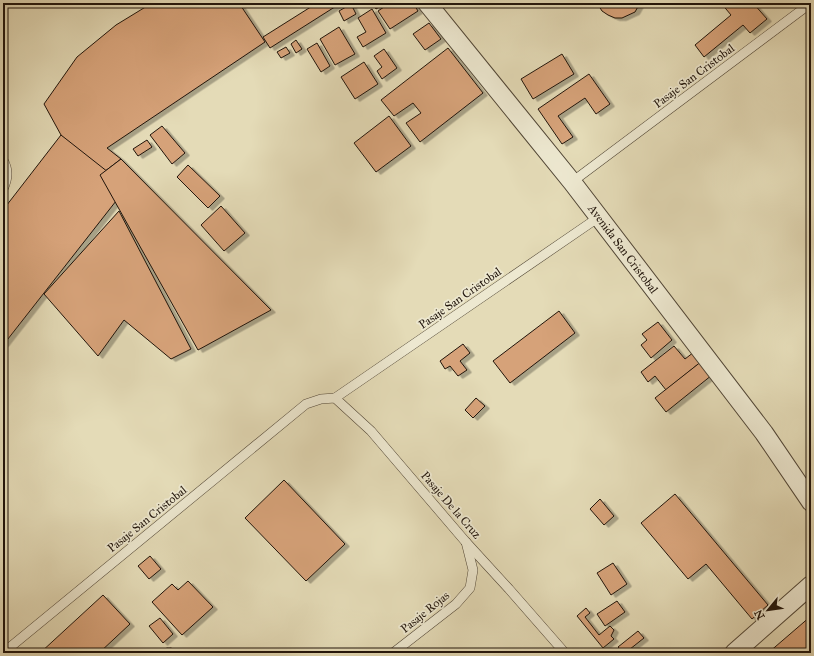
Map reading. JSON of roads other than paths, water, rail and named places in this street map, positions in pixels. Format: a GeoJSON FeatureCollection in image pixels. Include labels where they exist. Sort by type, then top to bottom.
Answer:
{"type":"FeatureCollection","features":[{"type":"Feature","properties":{"kind":"street","name":"Avenida San Cristobal"},"geometry":{"type":"LineString","coordinates":[[427,3],[599,217],[764,433],[811,502]]}},
{"type":"Feature","properties":{"kind":"street"},"geometry":{"type":"LineString","coordinates":[[734,653],[811,585]]}},
{"type":"Feature","properties":{"kind":"lane","name":"Pasaje San Cristobal"},"geometry":{"type":"LineString","coordinates":[[572,182],[810,3]]}},
{"type":"Feature","properties":{"kind":"lane"},"geometry":{"type":"LineString","coordinates":[[3,160],[8,167],[7,181],[3,189]]}},
{"type":"Feature","properties":{"kind":"lane","name":"Pasaje San Cristobal"},"geometry":{"type":"LineString","coordinates":[[3,653],[306,404],[321,399],[335,398],[599,217]]}},
{"type":"Feature","properties":{"kind":"lane","name":"Pasaje De la Cruz"},"geometry":{"type":"LineString","coordinates":[[335,398],[371,431],[465,541],[565,653]]}},
{"type":"Feature","properties":{"kind":"lane","name":"Pasaje Rojas"},"geometry":{"type":"LineString","coordinates":[[393,653],[456,604],[470,588],[473,570],[465,541]]}}]}
